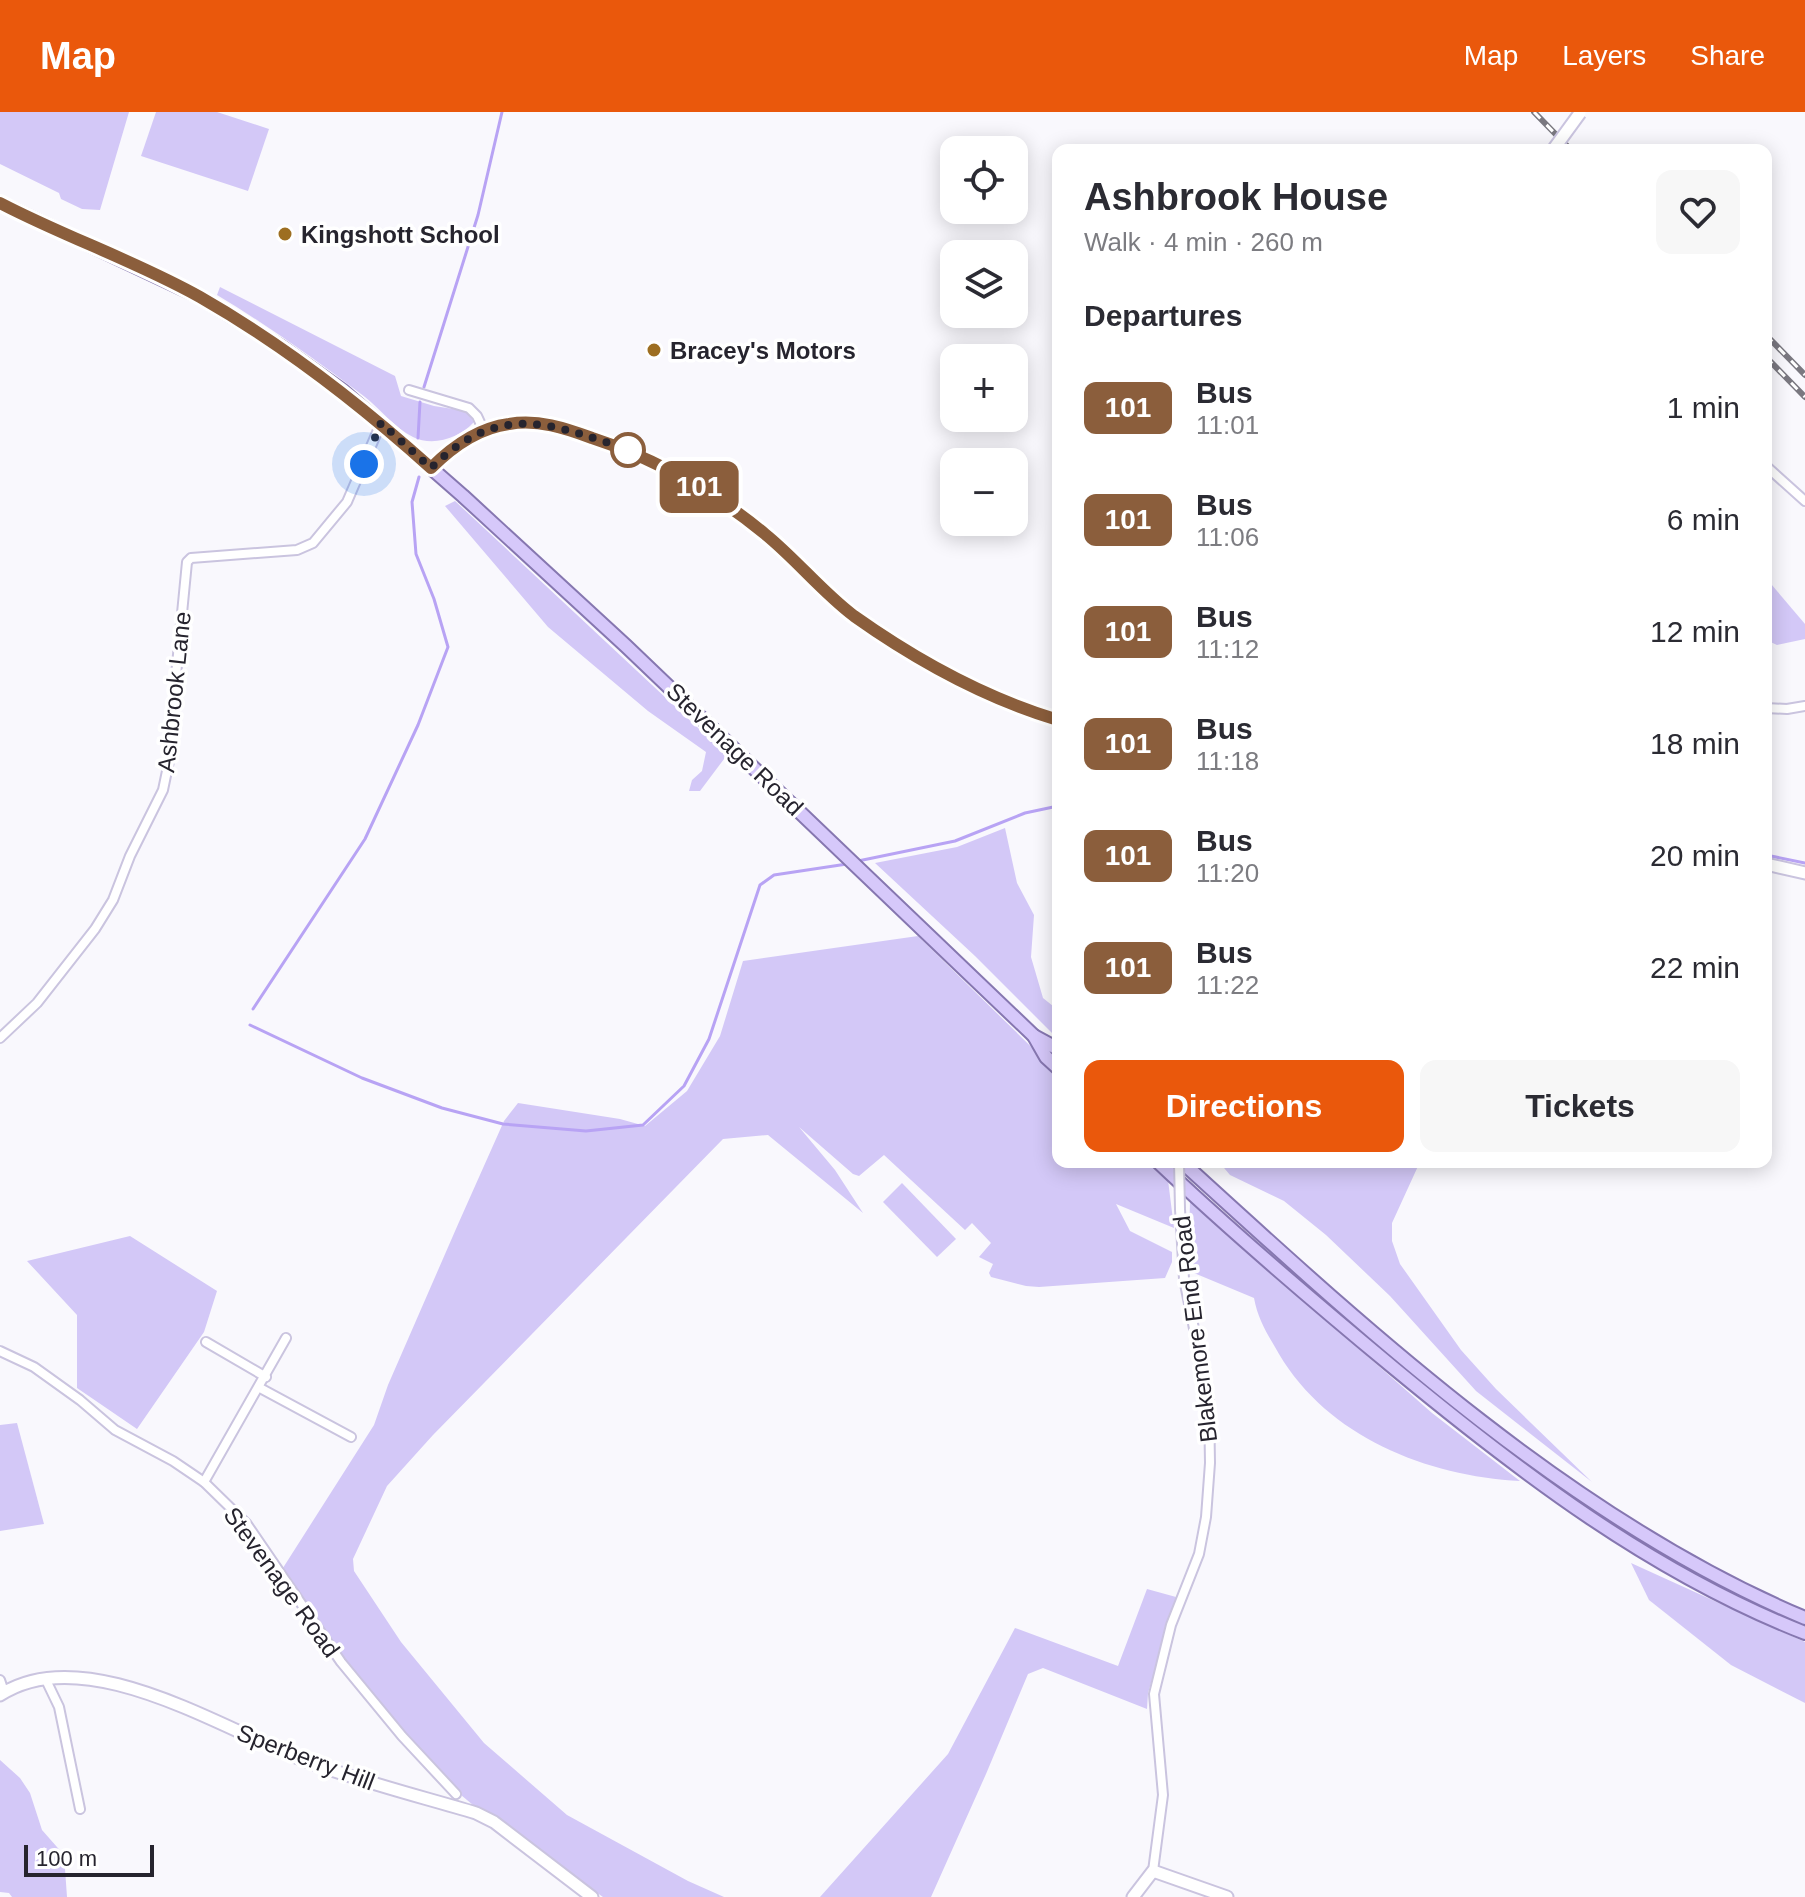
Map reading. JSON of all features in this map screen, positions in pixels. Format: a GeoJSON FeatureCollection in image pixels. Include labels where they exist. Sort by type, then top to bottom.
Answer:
{"type":"FeatureCollection","features":[{"type":"Feature","properties":{"kind":"main road","name":"Stevenage Road"},"geometry":{"type":"LineString","coordinates":[[0,203],[198,296],[290,353],[343,391],[626,646],[1034,1036]]}},
{"type":"Feature","properties":{"kind":"main road"},"geometry":{"type":"LineString","coordinates":[[1034,1036],[1052,1046]]}},
{"type":"Feature","properties":{"kind":"main road"},"geometry":{"type":"LineString","coordinates":[[1034,1036],[1052,1062]]}},
{"type":"Feature","properties":{"kind":"main road"},"geometry":{"type":"LineString","coordinates":[[1165,1168],[1304,1294],[1502,1456],[1670,1568],[1765,1617],[1805,1633]]}},
{"type":"Feature","properties":{"kind":"main road"},"geometry":{"type":"LineString","coordinates":[[1187,1168],[1500,1435],[1566,1483],[1677,1554],[1767,1602],[1805,1618]]}},
{"type":"Feature","properties":{"kind":"street"},"geometry":{"type":"LineString","coordinates":[[1557,144],[1580,112]]}},
{"type":"Feature","properties":{"kind":"street"},"geometry":{"type":"LineString","coordinates":[[409,390],[469,408],[484,431]]}},
{"type":"Feature","properties":{"kind":"street","name":"Ashbrook Lane"},"geometry":{"type":"LineString","coordinates":[[0,1038],[37,1003],[95,929],[113,900],[130,856],[163,790],[172,747],[187,562],[206,555],[297,550],[313,543],[347,502],[381,423]]}},
{"type":"Feature","properties":{"kind":"street"},"geometry":{"type":"LineString","coordinates":[[431,468],[462,441],[508,424],[546,424],[632,451],[658,463],[735,510],[767,535],[852,614],[915,656],[967,685],[1052,718]]}},
{"type":"Feature","properties":{"kind":"street"},"geometry":{"type":"LineString","coordinates":[[1772,471],[1805,501]]}},
{"type":"Feature","properties":{"kind":"street"},"geometry":{"type":"LineString","coordinates":[[1772,708],[1805,706]]}},
{"type":"Feature","properties":{"kind":"street"},"geometry":{"type":"LineString","coordinates":[[1772,865],[1805,873]]}},
{"type":"Feature","properties":{"kind":"street","name":"Blakemore End Road"},"geometry":{"type":"LineString","coordinates":[[1153,1871],[1163,1795],[1152,1702],[1171,1625],[1199,1554],[1206,1517],[1210,1463],[1209,1403],[1184,1279],[1180,1168]]}},
{"type":"Feature","properties":{"kind":"street"},"geometry":{"type":"LineString","coordinates":[[204,1482],[286,1338]]}},
{"type":"Feature","properties":{"kind":"street"},"geometry":{"type":"LineString","coordinates":[[206,1342],[266,1377]]}},
{"type":"Feature","properties":{"kind":"street","name":"Stevenage Road"},"geometry":{"type":"LineString","coordinates":[[0,1351],[34,1367],[115,1430],[173,1461],[204,1482],[246,1523],[341,1662],[402,1736],[456,1794]]}},
{"type":"Feature","properties":{"kind":"street"},"geometry":{"type":"LineString","coordinates":[[260,1388],[351,1437]]}},
{"type":"Feature","properties":{"kind":"street","name":"Sperberry Hill"},"geometry":{"type":"LineString","coordinates":[[1,1689],[46,1680],[81,1678],[120,1684],[158,1696],[292,1756],[343,1775],[476,1813],[494,1822],[592,1897]]}},
{"type":"Feature","properties":{"kind":"street"},"geometry":{"type":"LineString","coordinates":[[46,1680],[59,1707],[80,1809]]}},
{"type":"Feature","properties":{"kind":"street"},"geometry":{"type":"LineString","coordinates":[[1133,1897],[1153,1871],[1227,1897]]}},
{"type":"Feature","properties":{"kind":"shaded area"},"geometry":{"type":"Polygon","coordinates":[[[0,112],[129,112],[100,210],[82,209],[61,199],[59,193],[0,164],[0,112]]]}},
{"type":"Feature","properties":{"kind":"shaded area"},"geometry":{"type":"Polygon","coordinates":[[[156,112],[217,112],[269,129],[248,191],[141,156],[156,112]]]}},
{"type":"Feature","properties":{"kind":"shaded area"},"geometry":{"type":"Polygon","coordinates":[[[220,287],[395,376],[401,396],[466,411],[474,422],[446,439],[429,441],[413,437],[311,357],[217,295],[220,287]]]}},
{"type":"Feature","properties":{"kind":"shaded area"},"geometry":{"type":"Polygon","coordinates":[[[455,501],[727,755],[700,791],[689,791],[692,780],[702,771],[706,752],[648,711],[548,627],[445,506],[455,501]]]}},
{"type":"Feature","properties":{"kind":"shaded area"},"geometry":{"type":"Polygon","coordinates":[[[1772,585],[1805,624],[1805,639],[1777,645],[1772,643],[1772,585]]]}},
{"type":"Feature","properties":{"kind":"shaded area"},"geometry":{"type":"Polygon","coordinates":[[[1005,828],[1017,883],[1034,915],[1031,957],[1043,998],[1052,1005],[1052,1033],[875,863],[957,847],[1005,828]]]}},
{"type":"Feature","properties":{"kind":"shaded area"},"geometry":{"type":"Polygon","coordinates":[[[918,936],[1052,1067],[1052,1168],[1155,1168],[1168,1180],[1174,1228],[1116,1204],[1130,1231],[1172,1252],[1172,1262],[1165,1278],[1039,1287],[991,1277],[989,1273],[993,1264],[979,1257],[991,1243],[972,1223],[965,1230],[884,1155],[859,1176],[799,1127],[835,1170],[863,1213],[768,1135],[723,1139],[433,1435],[387,1486],[353,1559],[354,1571],[401,1642],[484,1743],[567,1815],[688,1881],[724,1897],[603,1897],[461,1795],[404,1734],[339,1655],[281,1571],[374,1425],[388,1385],[504,1121],[518,1103],[620,1119],[645,1126],[687,1091],[720,1036],[743,961],[918,936]]]}},
{"type":"Feature","properties":{"kind":"shaded area"},"geometry":{"type":"Polygon","coordinates":[[[1224,1168],[1417,1168],[1392,1223],[1392,1241],[1400,1264],[1461,1350],[1496,1389],[1592,1482],[1476,1391],[1390,1296],[1326,1235],[1284,1201],[1230,1175],[1224,1168]]]}},
{"type":"Feature","properties":{"kind":"shaded area"},"geometry":{"type":"Polygon","coordinates":[[[902,1183],[956,1239],[937,1257],[883,1202],[902,1183]]]}},
{"type":"Feature","properties":{"kind":"shaded area"},"geometry":{"type":"Polygon","coordinates":[[[1190,1200],[1432,1413],[1520,1481],[1485,1478],[1416,1461],[1383,1447],[1324,1408],[1300,1383],[1279,1354],[1267,1334],[1254,1298],[1194,1273],[1189,1247],[1190,1200]]]}},
{"type":"Feature","properties":{"kind":"shaded area"},"geometry":{"type":"Polygon","coordinates":[[[130,1236],[217,1291],[204,1332],[137,1429],[77,1388],[77,1315],[27,1261],[130,1236]]]}},
{"type":"Feature","properties":{"kind":"shaded area"},"geometry":{"type":"Polygon","coordinates":[[[17,1423],[44,1524],[0,1531],[0,1425],[17,1423]]]}},
{"type":"Feature","properties":{"kind":"shaded area"},"geometry":{"type":"Polygon","coordinates":[[[1631,1563],[1805,1642],[1805,1703],[1731,1665],[1649,1600],[1631,1563]]]}},
{"type":"Feature","properties":{"kind":"shaded area"},"geometry":{"type":"Polygon","coordinates":[[[1147,1589],[1176,1597],[1148,1693],[1147,1709],[1043,1668],[1028,1674],[931,1897],[820,1897],[948,1754],[1015,1628],[1118,1666],[1147,1589]]]}},
{"type":"Feature","properties":{"kind":"shaded area"},"geometry":{"type":"Polygon","coordinates":[[[0,1760],[20,1778],[30,1793],[42,1830],[64,1855],[67,1897],[12,1897],[9,1893],[0,1892],[0,1760]]]}},
{"type":"Feature","properties":{"kind":"waterway"},"geometry":{"type":"LineString","coordinates":[[424,387],[478,215],[502,112]]}},
{"type":"Feature","properties":{"kind":"waterway"},"geometry":{"type":"LineString","coordinates":[[418,438],[420,402]]}},
{"type":"Feature","properties":{"kind":"waterway"},"geometry":{"type":"LineString","coordinates":[[253,1009],[365,839],[418,725],[448,647],[416,554],[412,502],[419,477]]}},
{"type":"Feature","properties":{"kind":"waterway"},"geometry":{"type":"LineString","coordinates":[[858,861],[955,841],[1025,813],[1052,807]]}},
{"type":"Feature","properties":{"kind":"waterway"},"geometry":{"type":"LineString","coordinates":[[1772,856],[1805,863]]}},
{"type":"Feature","properties":{"kind":"waterway"},"geometry":{"type":"LineString","coordinates":[[250,1025],[362,1078],[442,1108],[503,1124],[586,1131],[643,1125],[684,1086],[709,1039],[760,885],[774,875],[847,864]]}},
{"type":"Feature","properties":{"kind":"railway"},"geometry":{"type":"LineString","coordinates":[[1534,112],[1565,144]]}},
{"type":"Feature","properties":{"kind":"railway"},"geometry":{"type":"LineString","coordinates":[[1772,341],[1805,375]]}},
{"type":"Feature","properties":{"kind":"railway"},"geometry":{"type":"LineString","coordinates":[[1772,363],[1805,397]]}},
{"type":"Feature","properties":{"kind":"bus line","name":"101"},"geometry":{"type":"LineString","coordinates":[[0,203],[198,296],[280,346],[343,391],[431,468],[462,441],[508,424],[528,423],[571,430],[658,463],[735,510],[767,535],[852,614],[915,656],[967,685],[1052,718]]}},
{"type":"Feature","properties":{"kind":"place","name":"Kingshott School"},"geometry":{"type":"Point","coordinates":[285,234]}},
{"type":"Feature","properties":{"kind":"place","name":"Bracey's Motors"},"geometry":{"type":"Point","coordinates":[654,350]}},
{"type":"Feature","properties":{"kind":"route"},"geometry":{"type":"LineString","coordinates":[[364,464],[381,423],[431,468],[462,441],[508,424],[546,424],[632,451],[628,450]]}}]}
